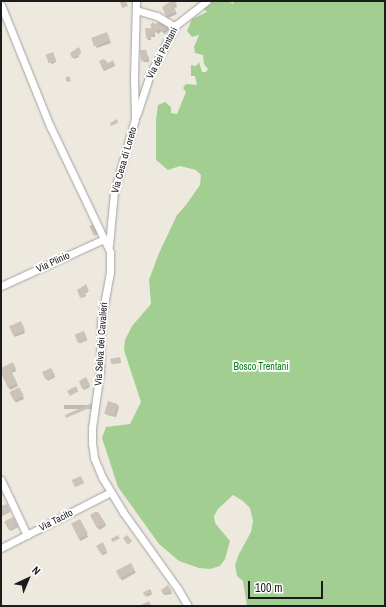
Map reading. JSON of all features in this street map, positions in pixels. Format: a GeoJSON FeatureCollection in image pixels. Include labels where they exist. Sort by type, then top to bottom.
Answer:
{"type":"FeatureCollection","features":[{"type":"Feature","properties":{"kind":"street","name":"Via Cesa di Loreto"},"geometry":{"type":"LineString","coordinates":[[109,248],[114,192],[135,120],[136,1]]}},
{"type":"Feature","properties":{"kind":"street","name":"Via dei Pantani"},"geometry":{"type":"LineString","coordinates":[[135,120],[149,76],[175,27],[182,19],[207,1]]}},
{"type":"Feature","properties":{"kind":"street","name":"Via Selva dei Cavalieri"},"geometry":{"type":"LineString","coordinates":[[1,5],[50,126],[109,248],[111,262],[101,315],[101,365],[92,440],[95,461],[111,492],[131,525],[178,589],[188,606]]}},
{"type":"Feature","properties":{"kind":"street"},"geometry":{"type":"LineString","coordinates":[[136,10],[157,16],[175,27]]}},
{"type":"Feature","properties":{"kind":"street","name":"Via Plinio"},"geometry":{"type":"LineString","coordinates":[[1,286],[104,239]]}},
{"type":"Feature","properties":{"kind":"street"},"geometry":{"type":"LineString","coordinates":[[1,480],[26,535]]}},
{"type":"Feature","properties":{"kind":"street","name":"Via Tacito"},"geometry":{"type":"LineString","coordinates":[[1,548],[111,492]]}},
{"type":"Feature","properties":{"kind":"green space","name":"Bosco Trentani"},"geometry":{"type":"Polygon","coordinates":[[[211,1],[229,1],[233,4],[234,1],[385,1],[385,606],[247,606],[243,581],[237,576],[235,565],[251,532],[253,521],[250,508],[243,501],[233,495],[218,509],[214,516],[215,523],[230,541],[225,559],[220,566],[210,569],[199,568],[179,561],[159,544],[118,487],[102,438],[106,427],[130,424],[141,402],[124,350],[125,340],[132,326],[151,304],[149,280],[159,253],[177,215],[200,185],[201,175],[196,170],[180,166],[168,170],[156,160],[156,120],[158,105],[165,102],[171,107],[171,113],[177,114],[186,92],[183,88],[186,84],[197,85],[195,76],[191,76],[191,65],[196,66],[199,62],[202,72],[206,72],[208,69],[204,64],[203,55],[195,53],[194,47],[199,35],[192,37],[187,31],[192,19],[207,12],[203,8],[211,1]]]}},
{"type":"Feature","properties":{"kind":"building"},"geometry":{"type":"Polygon","coordinates":[[[126,1],[128,6],[122,8],[120,2],[126,1]]]}},
{"type":"Feature","properties":{"kind":"building"},"geometry":{"type":"Polygon","coordinates":[[[171,1],[175,1],[177,5],[174,6],[176,12],[166,16],[162,7],[171,1]]]}},
{"type":"Feature","properties":{"kind":"building"},"geometry":{"type":"Polygon","coordinates":[[[161,20],[169,27],[162,32],[160,29],[156,33],[154,30],[154,35],[150,35],[151,38],[146,38],[145,28],[152,28],[150,25],[153,22],[155,24],[161,20]]]}},
{"type":"Feature","properties":{"kind":"building"},"geometry":{"type":"Polygon","coordinates":[[[107,32],[110,40],[94,46],[91,38],[107,32]]]}},
{"type":"Feature","properties":{"kind":"building"},"geometry":{"type":"Polygon","coordinates":[[[79,47],[81,52],[79,53],[80,55],[72,58],[70,53],[79,47]]]}},
{"type":"Feature","properties":{"kind":"building"},"geometry":{"type":"Polygon","coordinates":[[[140,50],[146,50],[149,60],[141,61],[140,50]]]}},
{"type":"Feature","properties":{"kind":"building"},"geometry":{"type":"Polygon","coordinates":[[[53,52],[56,60],[49,63],[46,55],[53,52]]]}},
{"type":"Feature","properties":{"kind":"building"},"geometry":{"type":"Polygon","coordinates":[[[104,59],[108,63],[113,60],[115,65],[103,70],[99,61],[104,59]]]}},
{"type":"Feature","properties":{"kind":"building"},"geometry":{"type":"Polygon","coordinates":[[[69,76],[71,81],[67,82],[65,77],[69,76]]]}},
{"type":"Feature","properties":{"kind":"building"},"geometry":{"type":"Polygon","coordinates":[[[117,119],[118,123],[111,126],[110,123],[117,119]]]}},
{"type":"Feature","properties":{"kind":"building"},"geometry":{"type":"Polygon","coordinates":[[[94,224],[98,234],[94,236],[89,226],[94,224]]]}},
{"type":"Feature","properties":{"kind":"building"},"geometry":{"type":"Polygon","coordinates":[[[86,284],[89,291],[85,292],[86,295],[80,298],[77,290],[86,284]]]}},
{"type":"Feature","properties":{"kind":"building"},"geometry":{"type":"Polygon","coordinates":[[[21,321],[25,330],[13,335],[9,326],[21,321]]]}},
{"type":"Feature","properties":{"kind":"building"},"geometry":{"type":"Polygon","coordinates":[[[84,331],[87,339],[78,343],[75,335],[84,331]]]}},
{"type":"Feature","properties":{"kind":"building"},"geometry":{"type":"Polygon","coordinates":[[[120,357],[121,362],[111,364],[110,359],[120,357]]]}},
{"type":"Feature","properties":{"kind":"building"},"geometry":{"type":"Polygon","coordinates":[[[13,362],[16,369],[11,371],[17,383],[8,388],[1,373],[1,368],[13,362]]]}},
{"type":"Feature","properties":{"kind":"building"},"geometry":{"type":"Polygon","coordinates":[[[51,368],[55,375],[46,380],[42,372],[51,368]]]}},
{"type":"Feature","properties":{"kind":"building"},"geometry":{"type":"Polygon","coordinates":[[[86,377],[90,385],[82,389],[79,381],[86,377]]]}},
{"type":"Feature","properties":{"kind":"building"},"geometry":{"type":"Polygon","coordinates":[[[76,386],[78,391],[70,396],[67,391],[76,386]]]}},
{"type":"Feature","properties":{"kind":"building"},"geometry":{"type":"Polygon","coordinates":[[[19,387],[24,396],[14,401],[9,392],[19,387]]]}},
{"type":"Feature","properties":{"kind":"building"},"geometry":{"type":"Polygon","coordinates":[[[108,401],[118,404],[114,416],[104,413],[108,401]]]}},
{"type":"Feature","properties":{"kind":"building"},"geometry":{"type":"Polygon","coordinates":[[[92,403],[92,407],[66,418],[65,415],[92,403]]]}},
{"type":"Feature","properties":{"kind":"building"},"geometry":{"type":"Polygon","coordinates":[[[81,476],[84,483],[75,487],[72,480],[81,476]]]}},
{"type":"Feature","properties":{"kind":"building"},"geometry":{"type":"Polygon","coordinates":[[[7,504],[10,511],[1,515],[1,506],[7,504]]]}},
{"type":"Feature","properties":{"kind":"building"},"geometry":{"type":"Polygon","coordinates":[[[98,512],[106,524],[97,528],[90,515],[98,512]]]}},
{"type":"Feature","properties":{"kind":"building"},"geometry":{"type":"Polygon","coordinates":[[[13,517],[18,526],[9,531],[4,522],[13,517]]]}},
{"type":"Feature","properties":{"kind":"building"},"geometry":{"type":"Polygon","coordinates":[[[80,519],[88,534],[79,539],[71,524],[80,519]]]}},
{"type":"Feature","properties":{"kind":"building"},"geometry":{"type":"Polygon","coordinates":[[[118,535],[120,539],[113,542],[111,539],[118,535]]]}},
{"type":"Feature","properties":{"kind":"building"},"geometry":{"type":"Polygon","coordinates":[[[127,535],[132,541],[128,545],[123,538],[127,535]]]}},
{"type":"Feature","properties":{"kind":"building"},"geometry":{"type":"Polygon","coordinates":[[[103,542],[107,551],[101,554],[96,546],[103,542]]]}},
{"type":"Feature","properties":{"kind":"building"},"geometry":{"type":"Polygon","coordinates":[[[131,563],[135,571],[120,579],[116,571],[131,563]]]}},
{"type":"Feature","properties":{"kind":"building"},"geometry":{"type":"Polygon","coordinates":[[[168,585],[172,592],[163,594],[161,590],[168,585]]]}},
{"type":"Feature","properties":{"kind":"building"},"geometry":{"type":"Polygon","coordinates":[[[150,589],[152,593],[145,596],[143,593],[150,589]]]}},
{"type":"Feature","properties":{"kind":"building"},"geometry":{"type":"Polygon","coordinates":[[[149,601],[151,605],[139,606],[149,601]]]}}]}
